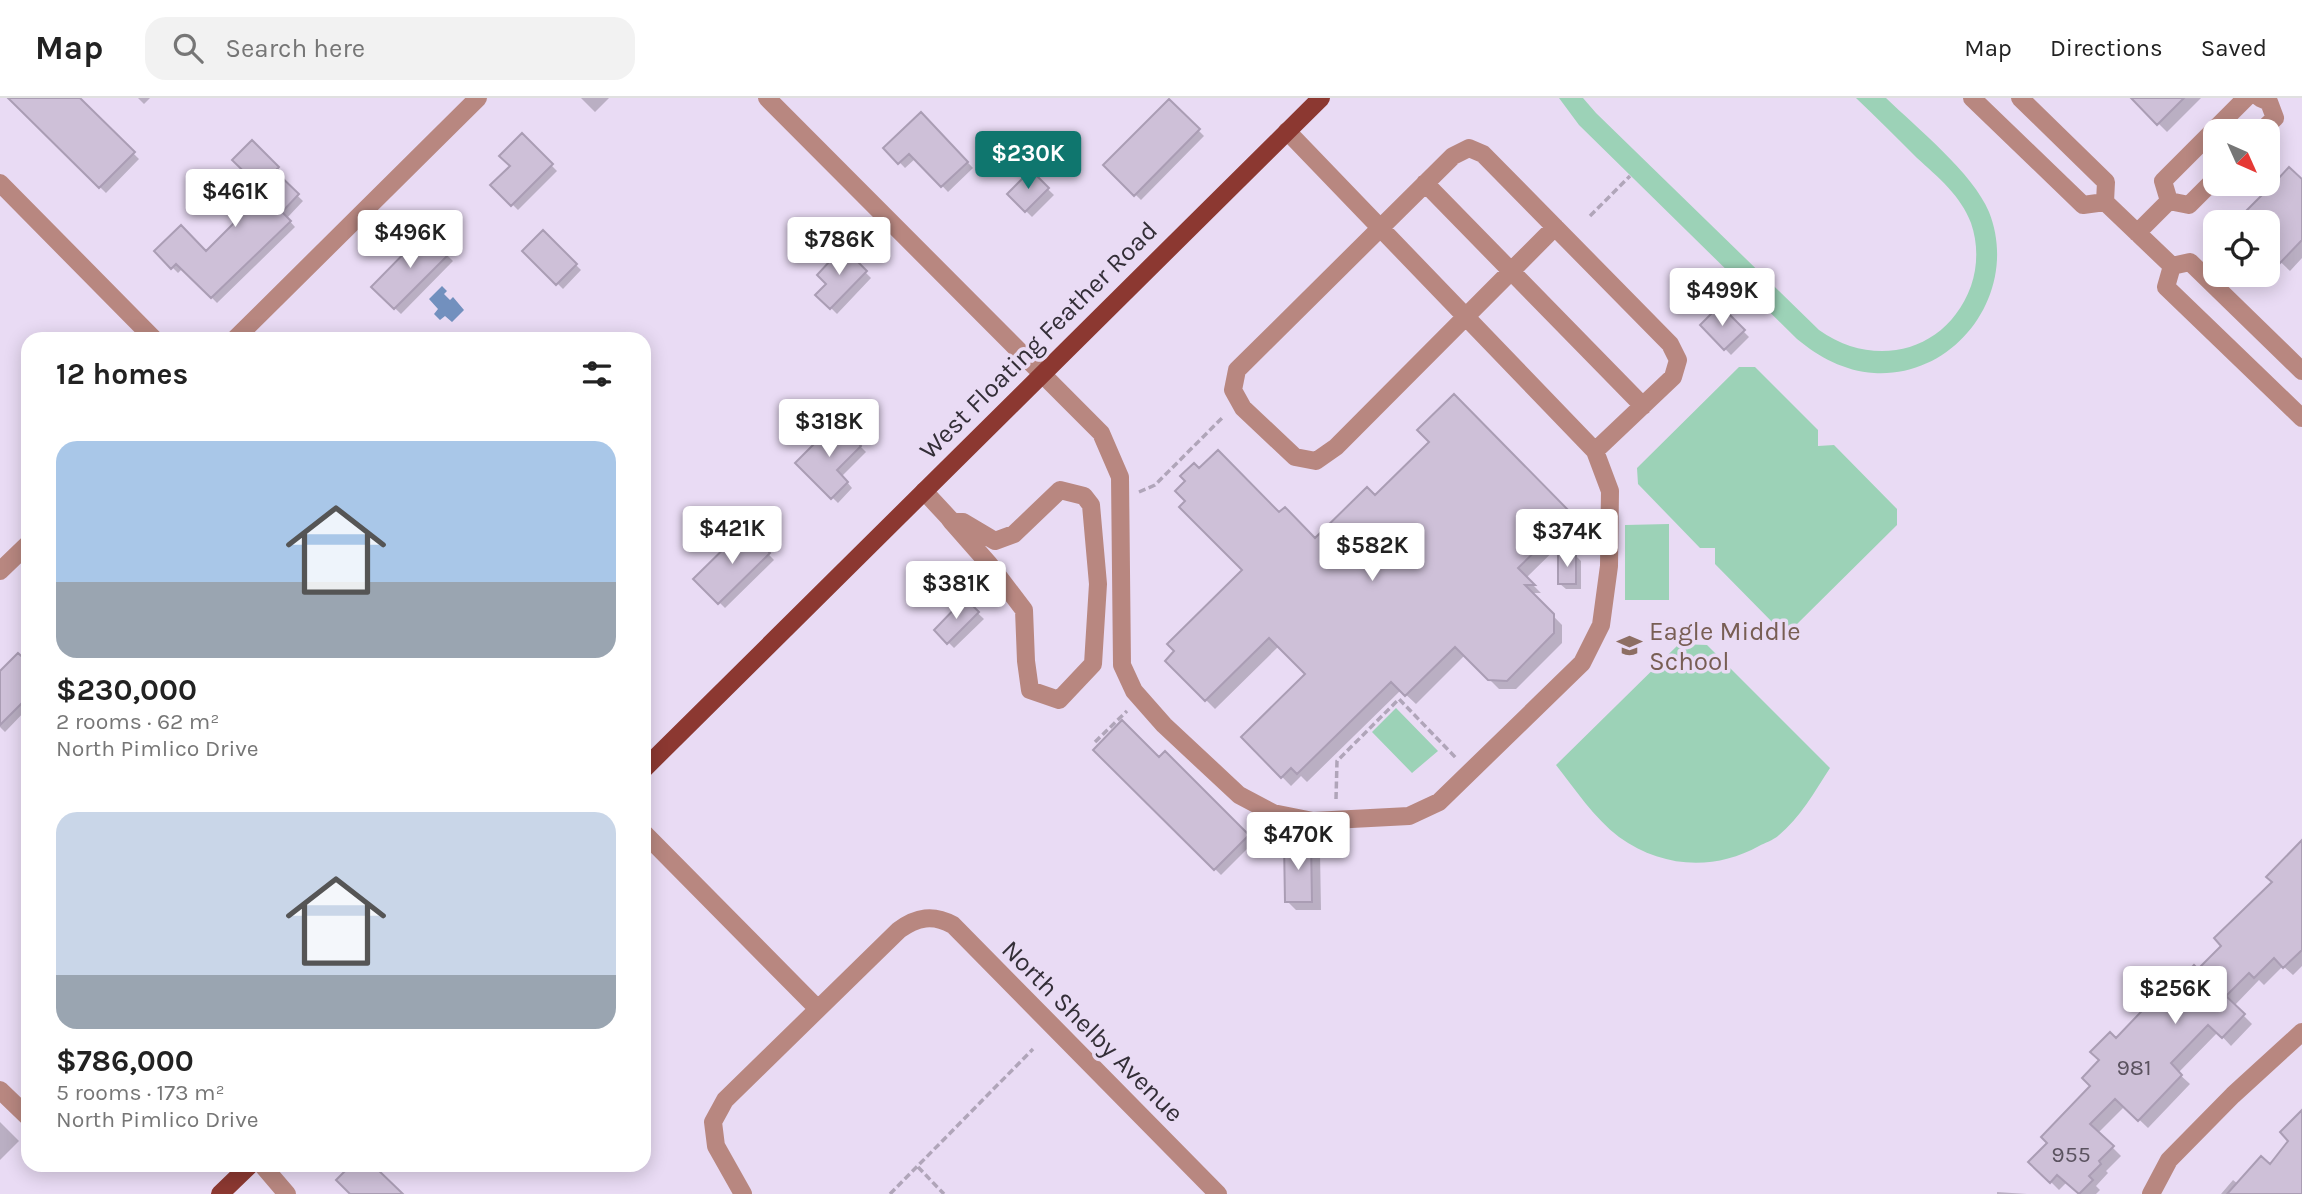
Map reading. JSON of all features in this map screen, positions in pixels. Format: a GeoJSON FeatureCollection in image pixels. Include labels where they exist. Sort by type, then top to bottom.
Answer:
{"type":"FeatureCollection","features":[{"type":"Feature","properties":{"kind":"main road","name":"West Floating Feather Road"},"geometry":{"type":"LineString","coordinates":[[651,761],[1321,98]]}},
{"type":"Feature","properties":{"kind":"main road"},"geometry":{"type":"LineString","coordinates":[[220,1194],[242,1172]]}},
{"type":"Feature","properties":{"kind":"street"},"geometry":{"type":"LineString","coordinates":[[242,332],[478,98]]}},
{"type":"Feature","properties":{"kind":"street"},"geometry":{"type":"LineString","coordinates":[[767,98],[1101,433],[1120,477],[1122,665],[1134,691],[1164,725],[1239,794],[1273,813],[1314,821],[1409,816],[1439,802],[1582,663],[1601,625],[1609,566],[1610,491],[1595,451],[1287,131]]}},
{"type":"Feature","properties":{"kind":"street"},"geometry":{"type":"LineString","coordinates":[[1972,98],[2083,205],[2105,202]]}},
{"type":"Feature","properties":{"kind":"street"},"geometry":{"type":"LineString","coordinates":[[2020,98],[2106,182],[2105,202],[2172,266]]}},
{"type":"Feature","properties":{"kind":"street"},"geometry":{"type":"LineString","coordinates":[[2169,201],[2163,181],[2246,98]]}},
{"type":"Feature","properties":{"kind":"street"},"geometry":{"type":"LineString","coordinates":[[2267,99],[2274,119]]}},
{"type":"Feature","properties":{"kind":"street"},"geometry":{"type":"LineString","coordinates":[[1555,227],[1336,447],[1316,461],[1295,457],[1243,408],[1233,390],[1237,370],[1453,156],[1469,148],[1483,154],[1555,227],[1670,344],[1678,360],[1673,377],[1595,451]]}},
{"type":"Feature","properties":{"kind":"street"},"geometry":{"type":"LineString","coordinates":[[0,183],[147,332]]}},
{"type":"Feature","properties":{"kind":"street"},"geometry":{"type":"LineString","coordinates":[[1425,183],[1643,406]]}},
{"type":"Feature","properties":{"kind":"street"},"geometry":{"type":"LineString","coordinates":[[2169,201],[2189,205],[2203,191]]}},
{"type":"Feature","properties":{"kind":"street"},"geometry":{"type":"LineString","coordinates":[[2137,233],[2169,201]]}},
{"type":"Feature","properties":{"kind":"street"},"geometry":{"type":"LineString","coordinates":[[2172,266],[2190,262],[2302,371]]}},
{"type":"Feature","properties":{"kind":"street"},"geometry":{"type":"LineString","coordinates":[[2172,266],[2166,287],[2302,418]]}},
{"type":"Feature","properties":{"kind":"street"},"geometry":{"type":"LineString","coordinates":[[924,491],[989,564],[1024,610],[1026,661],[1031,690],[1059,701],[1093,664],[1098,584],[1091,505],[1084,496],[1060,491],[1014,534],[995,541],[963,522],[952,522]]}},
{"type":"Feature","properties":{"kind":"street"},"geometry":{"type":"LineString","coordinates":[[0,571],[21,551]]}},
{"type":"Feature","properties":{"kind":"street"},"geometry":{"type":"LineString","coordinates":[[651,840],[818,1009],[725,1100],[713,1122],[716,1146],[743,1194]]}},
{"type":"Feature","properties":{"kind":"street","name":"North Shelby Avenue"},"geometry":{"type":"LineString","coordinates":[[818,1009],[899,930],[912,921],[939,918],[953,925],[1217,1194]]}},
{"type":"Feature","properties":{"kind":"street"},"geometry":{"type":"LineString","coordinates":[[2151,1194],[2169,1160],[2302,1032]]}},
{"type":"Feature","properties":{"kind":"street"},"geometry":{"type":"LineString","coordinates":[[0,1090],[21,1110]]}},
{"type":"Feature","properties":{"kind":"street"},"geometry":{"type":"LineString","coordinates":[[268,1172],[287,1194]]}},
{"type":"Feature","properties":{"kind":"path"},"geometry":{"type":"LineString","coordinates":[[1590,216],[1630,176]]}},
{"type":"Feature","properties":{"kind":"path"},"geometry":{"type":"LineString","coordinates":[[1131,493],[1155,485],[1223,417]]}},
{"type":"Feature","properties":{"kind":"path"},"geometry":{"type":"LineString","coordinates":[[1336,799],[1337,761],[1399,699],[1457,759]]}},
{"type":"Feature","properties":{"kind":"path"},"geometry":{"type":"LineString","coordinates":[[1095,742],[1131,707]]}},
{"type":"Feature","properties":{"kind":"path"},"geometry":{"type":"LineString","coordinates":[[890,1194],[1033,1049]]}},
{"type":"Feature","properties":{"kind":"path"},"geometry":{"type":"LineString","coordinates":[[918,1167],[944,1194]]}},
{"type":"Feature","properties":{"kind":"green space"},"geometry":{"type":"Polygon","coordinates":[[[1559,98],[1583,98],[1819,330],[1841,342],[1863,349],[1885,351],[1907,348],[1927,339],[1945,326],[1960,308],[1971,286],[1976,254],[1971,223],[1955,196],[1856,98],[1886,98],[1958,167],[1971,182],[1989,212],[1996,242],[1996,271],[1988,299],[1975,324],[1955,345],[1932,361],[1904,371],[1874,373],[1832,362],[1797,339],[1579,125],[1559,98]]]}},
{"type":"Feature","properties":{"kind":"green space"},"geometry":{"type":"Polygon","coordinates":[[[1739,367],[1755,367],[1818,430],[1818,446],[1834,445],[1897,509],[1897,525],[1794,627],[1777,627],[1715,564],[1715,548],[1700,548],[1638,484],[1637,468],[1739,367]]]}},
{"type":"Feature","properties":{"kind":"green space"},"geometry":{"type":"Polygon","coordinates":[[[1669,524],[1669,600],[1625,600],[1625,525],[1669,524]]]}},
{"type":"Feature","properties":{"kind":"green space"},"geometry":{"type":"Polygon","coordinates":[[[1679,644],[1707,645],[1830,768],[1800,813],[1778,836],[1724,860],[1670,860],[1636,847],[1619,837],[1601,821],[1556,765],[1679,644]]]}},
{"type":"Feature","properties":{"kind":"green space"},"geometry":{"type":"Polygon","coordinates":[[[1396,708],[1438,751],[1412,773],[1372,732],[1396,708]]]}},
{"type":"Feature","properties":{"kind":"water"},"geometry":{"type":"Polygon","coordinates":[[[442,286],[447,291],[444,294],[450,300],[453,297],[464,310],[452,322],[445,316],[440,320],[434,314],[438,309],[429,299],[442,286]]]}},
{"type":"Feature","properties":{"kind":"building"},"geometry":{"type":"Polygon","coordinates":[[[8,98],[80,98],[135,152],[99,188],[8,98]]]}},
{"type":"Feature","properties":{"kind":"building"},"geometry":{"type":"Polygon","coordinates":[[[2131,98],[2184,98],[2157,125],[2131,98]]]}},
{"type":"Feature","properties":{"kind":"building"},"geometry":{"type":"Polygon","coordinates":[[[1169,99],[1200,129],[1134,196],[1103,165],[1169,99]]]}},
{"type":"Feature","properties":{"kind":"building"},"geometry":{"type":"Polygon","coordinates":[[[921,112],[968,162],[941,187],[909,154],[898,164],[883,148],[921,112]]]}},
{"type":"Feature","properties":{"kind":"building"},"geometry":{"type":"Polygon","coordinates":[[[522,133],[553,164],[511,206],[490,185],[510,166],[499,156],[522,133]]]}},
{"type":"Feature","properties":{"kind":"building"},"geometry":{"type":"Polygon","coordinates":[[[252,140],[279,167],[275,171],[299,194],[282,212],[291,221],[211,298],[176,264],[171,269],[154,251],[181,225],[206,251],[265,192],[232,160],[252,140]]]}},
{"type":"Feature","properties":{"kind":"building"},"geometry":{"type":"Polygon","coordinates":[[[2289,167],[2302,179],[2302,240],[2280,263],[2280,210],[2247,210],[2261,196],[2280,196],[2280,177],[2289,167]]]}},
{"type":"Feature","properties":{"kind":"building"},"geometry":{"type":"Polygon","coordinates":[[[1031,170],[1049,188],[1025,212],[1007,194],[1031,170]]]}},
{"type":"Feature","properties":{"kind":"building"},"geometry":{"type":"Polygon","coordinates":[[[543,230],[577,264],[556,285],[522,251],[543,230]]]}},
{"type":"Feature","properties":{"kind":"building"},"geometry":{"type":"Polygon","coordinates":[[[426,231],[449,254],[394,309],[371,287],[426,231]]]}},
{"type":"Feature","properties":{"kind":"building"},"geometry":{"type":"Polygon","coordinates":[[[843,247],[867,271],[830,309],[815,295],[826,284],[817,275],[843,247]]]}},
{"type":"Feature","properties":{"kind":"building"},"geometry":{"type":"Polygon","coordinates":[[[1720,305],[1745,330],[1724,350],[1700,325],[1720,305]]]}},
{"type":"Feature","properties":{"kind":"building"},"geometry":{"type":"Polygon","coordinates":[[[1454,394],[1573,515],[1518,568],[1535,585],[1525,585],[1554,614],[1554,633],[1507,681],[1488,680],[1455,647],[1405,696],[1391,682],[1297,774],[1291,768],[1281,778],[1241,737],[1305,674],[1269,638],[1205,701],[1165,661],[1174,651],[1167,644],[1242,570],[1179,507],[1185,501],[1175,491],[1185,481],[1180,476],[1194,463],[1199,468],[1218,450],[1279,512],[1285,507],[1315,538],[1367,487],[1375,495],[1429,442],[1417,430],[1454,394]]]}},
{"type":"Feature","properties":{"kind":"building"},"geometry":{"type":"Polygon","coordinates":[[[837,421],[861,446],[837,470],[848,482],[831,499],[795,463],[837,421]]]}},
{"type":"Feature","properties":{"kind":"building"},"geometry":{"type":"Polygon","coordinates":[[[745,528],[770,553],[718,604],[693,579],[745,528]]]}},
{"type":"Feature","properties":{"kind":"building"},"geometry":{"type":"Polygon","coordinates":[[[1558,553],[1576,553],[1576,584],[1558,584],[1558,553]]]}},
{"type":"Feature","properties":{"kind":"building"},"geometry":{"type":"Polygon","coordinates":[[[965,598],[979,612],[947,644],[934,630],[965,598]]]}},
{"type":"Feature","properties":{"kind":"building"},"geometry":{"type":"Polygon","coordinates":[[[18,653],[21,656],[21,704],[0,725],[0,671],[18,653]]]}},
{"type":"Feature","properties":{"kind":"building"},"geometry":{"type":"Polygon","coordinates":[[[1122,720],[1159,757],[1165,751],[1249,835],[1214,870],[1093,750],[1122,720]]]}},
{"type":"Feature","properties":{"kind":"building"},"geometry":{"type":"Polygon","coordinates":[[[2302,840],[2302,950],[2283,968],[2274,958],[2254,978],[2249,973],[2226,996],[2245,1014],[2222,1038],[2208,1025],[2171,1063],[2182,1075],[2138,1121],[2115,1099],[2090,1124],[2114,1146],[2099,1161],[2101,1164],[2089,1176],[2093,1180],[2079,1194],[2057,1175],[2050,1183],[2028,1162],[2047,1143],[2041,1137],[2090,1086],[2082,1078],[2099,1060],[2090,1052],[2110,1032],[2116,1038],[2180,971],[2185,975],[2194,965],[2198,969],[2221,946],[2214,938],[2272,882],[2266,877],[2302,840]]]}},
{"type":"Feature","properties":{"kind":"building"},"geometry":{"type":"Polygon","coordinates":[[[1311,841],[1312,902],[1285,902],[1284,842],[1311,841]]]}},
{"type":"Feature","properties":{"kind":"building"},"geometry":{"type":"Polygon","coordinates":[[[2302,1110],[2302,1194],[2227,1194],[2261,1156],[2270,1164],[2288,1141],[2280,1132],[2302,1110]]]}},
{"type":"Feature","properties":{"kind":"building"},"geometry":{"type":"Polygon","coordinates":[[[344,1172],[380,1172],[403,1194],[350,1194],[336,1180],[344,1172]]]}},
{"type":"Feature","properties":{"kind":"place","name":"Eagle Middle School"},"geometry":{"type":"Point","coordinates":[1629,646]}}]}
